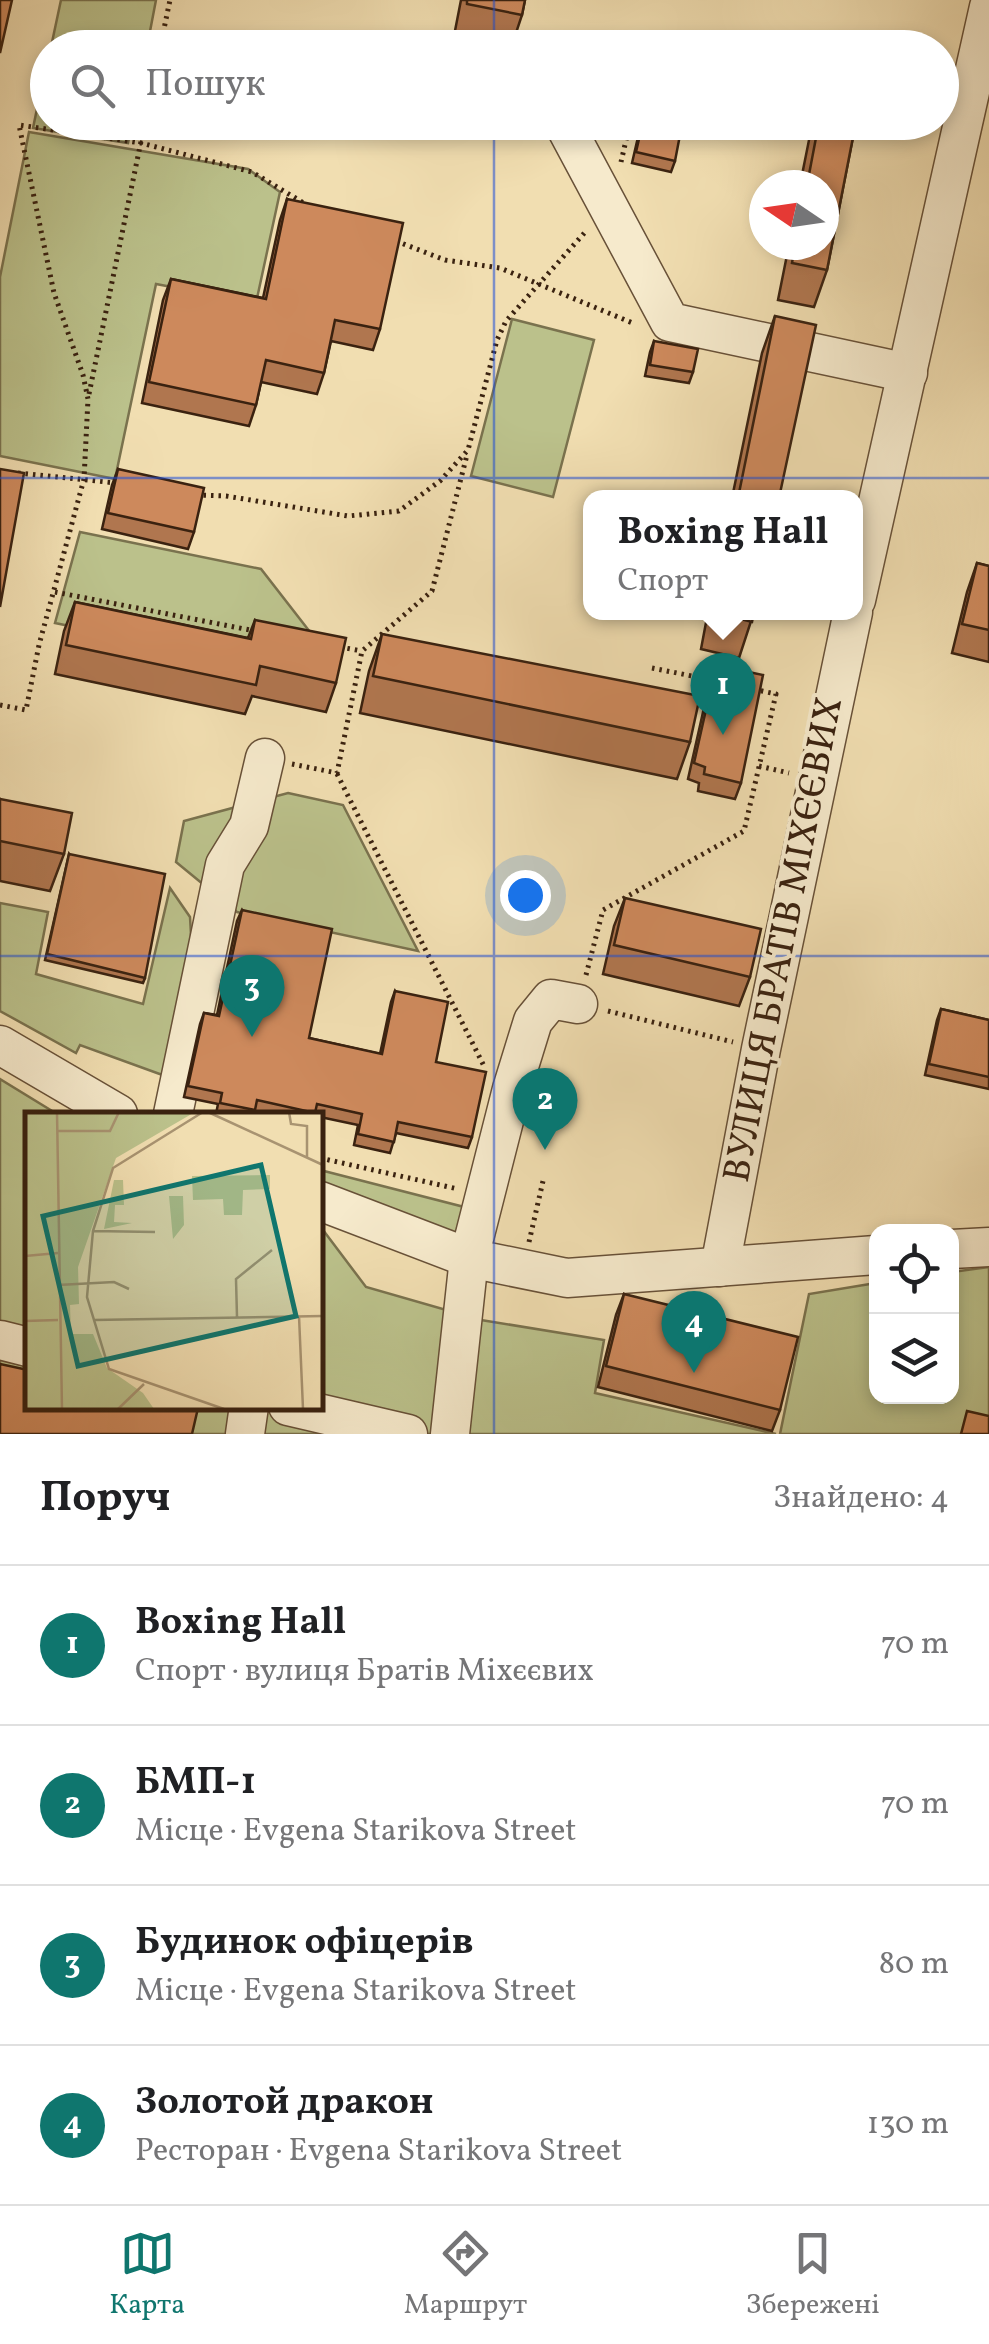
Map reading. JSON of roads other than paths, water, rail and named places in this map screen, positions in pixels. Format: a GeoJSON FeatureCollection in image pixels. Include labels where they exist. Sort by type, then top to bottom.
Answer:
{"type":"FeatureCollection","features":[{"type":"Feature","properties":{"kind":"street"},"geometry":{"type":"LineString","coordinates":[[863,569],[989,7]]}},
{"type":"Feature","properties":{"kind":"street"},"geometry":{"type":"LineString","coordinates":[[582,140],[610,213],[670,322],[908,372]]}},
{"type":"Feature","properties":{"kind":"street","name":"ВУЛИЦЯ БРАТІВ МІХЄЄВИХ"},"geometry":{"type":"LineString","coordinates":[[720,1267],[761,1048],[850,620]]}},
{"type":"Feature","properties":{"kind":"street"},"geometry":{"type":"LineString","coordinates":[[173,1112],[225,865],[249,826],[265,758]]}},
{"type":"Feature","properties":{"kind":"street"},"geometry":{"type":"LineString","coordinates":[[450,1434],[469,1258],[506,1111],[533,1021],[551,999],[578,1004]]}},
{"type":"Feature","properties":{"kind":"street"},"geometry":{"type":"LineString","coordinates":[[0,1046],[115,1112]]}},
{"type":"Feature","properties":{"kind":"street"},"geometry":{"type":"LineString","coordinates":[[322,1202],[469,1258],[567,1278],[869,1256]]}},
{"type":"Feature","properties":{"kind":"street"},"geometry":{"type":"LineString","coordinates":[[959,1248],[989,1246]]}},
{"type":"Feature","properties":{"kind":"street"},"geometry":{"type":"LineString","coordinates":[[0,1340],[25,1346]]}},
{"type":"Feature","properties":{"kind":"street"},"geometry":{"type":"LineString","coordinates":[[245,1434],[248,1409]]}},
{"type":"Feature","properties":{"kind":"street"},"geometry":{"type":"LineString","coordinates":[[301,1409],[408,1434]]}},
{"type":"Feature","properties":{"kind":"place","name":"Boxing Hall"},"geometry":{"type":"Point","coordinates":[723,735]}},
{"type":"Feature","properties":{"kind":"place","name":"Будинок офіцерів"},"geometry":{"type":"Point","coordinates":[252,1037]}},
{"type":"Feature","properties":{"kind":"place","name":"БМП-1"},"geometry":{"type":"Point","coordinates":[545,1150]}},
{"type":"Feature","properties":{"kind":"place","name":"Золотой дракон"},"geometry":{"type":"Point","coordinates":[694,1373]}}]}
